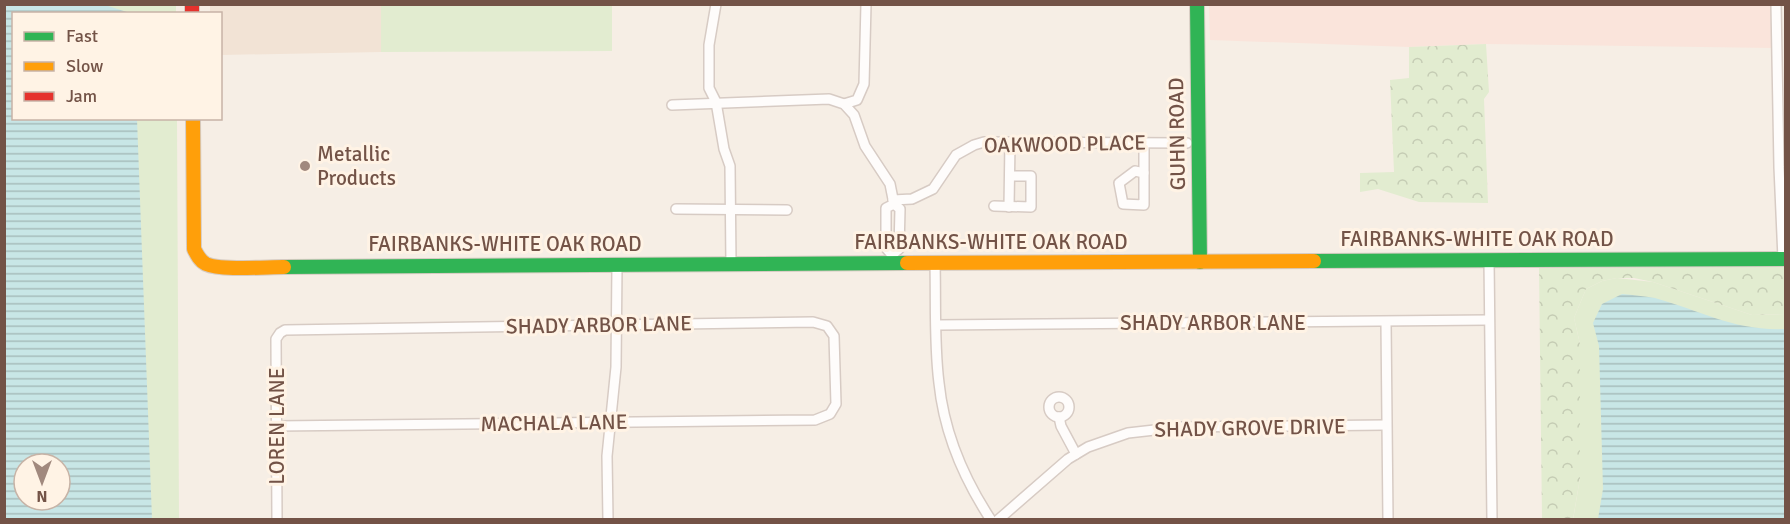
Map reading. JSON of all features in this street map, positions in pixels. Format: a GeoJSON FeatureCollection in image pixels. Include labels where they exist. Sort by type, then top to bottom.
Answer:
{"type":"FeatureCollection","features":[{"type":"Feature","properties":{"kind":"street"},"geometry":{"type":"LineString","coordinates":[[716,4],[708,60],[709,88],[716,102],[724,149],[730,166],[731,264]]}},
{"type":"Feature","properties":{"kind":"street"},"geometry":{"type":"LineString","coordinates":[[844,104],[857,99],[864,84],[866,4]]}},
{"type":"Feature","properties":{"kind":"street","name":"GUHN ROAD"},"geometry":{"type":"LineString","coordinates":[[1197,4],[1200,262]]}},
{"type":"Feature","properties":{"kind":"street"},"geometry":{"type":"LineString","coordinates":[[1776,4],[1779,167],[1784,259]]}},
{"type":"Feature","properties":{"kind":"street"},"geometry":{"type":"LineString","coordinates":[[672,105],[829,99],[844,104],[854,115],[865,146],[890,184],[893,202],[886,208],[886,248],[892,259]]}},
{"type":"Feature","properties":{"kind":"street","name":"FAIRBANKS-WHITE OAK ROAD"},"geometry":{"type":"LineString","coordinates":[[193,120],[195,249],[198,259],[207,265],[216,267],[731,264],[892,259],[935,263],[1784,259]]}},
{"type":"Feature","properties":{"kind":"street","name":"OAKWOOD PLACE"},"geometry":{"type":"LineString","coordinates":[[893,202],[912,198],[933,189],[956,155],[984,142],[1187,143]]}},
{"type":"Feature","properties":{"kind":"street"},"geometry":{"type":"LineString","coordinates":[[1009,207],[1010,142]]}},
{"type":"Feature","properties":{"kind":"street"},"geometry":{"type":"LineString","coordinates":[[1144,143],[1144,173]]}},
{"type":"Feature","properties":{"kind":"street"},"geometry":{"type":"LineString","coordinates":[[994,206],[1031,207],[1031,176],[1010,176]]}},
{"type":"Feature","properties":{"kind":"street"},"geometry":{"type":"LineString","coordinates":[[676,209],[787,210]]}},
{"type":"Feature","properties":{"kind":"street"},"geometry":{"type":"LineString","coordinates":[[1489,260],[1492,519]]}},
{"type":"Feature","properties":{"kind":"street"},"geometry":{"type":"LineString","coordinates":[[935,263],[939,384],[958,460],[991,519]]}},
{"type":"Feature","properties":{"kind":"street"},"geometry":{"type":"LineString","coordinates":[[608,519],[607,456],[618,325],[617,265]]}},
{"type":"Feature","properties":{"kind":"street","name":"SHADY ARBOR LANE"},"geometry":{"type":"LineString","coordinates":[[937,325],[1489,320]]}},
{"type":"Feature","properties":{"kind":"street","name":"SHADY ARBOR LANE"},"geometry":{"type":"LineString","coordinates":[[280,333],[292,329],[813,322],[827,326],[835,342],[836,404],[830,414]]}},
{"type":"Feature","properties":{"kind":"street"},"geometry":{"type":"LineString","coordinates":[[1386,322],[1388,519]]}},
{"type":"Feature","properties":{"kind":"street","name":"LOREN LANE"},"geometry":{"type":"LineString","coordinates":[[277,519],[276,339],[280,333]]}},
{"type":"Feature","properties":{"kind":"street","name":"MACHALA LANE"},"geometry":{"type":"LineString","coordinates":[[276,426],[814,420],[830,414]]}},
{"type":"Feature","properties":{"kind":"street"},"geometry":{"type":"LineString","coordinates":[[1059,417],[1061,426],[1076,454]]}},
{"type":"Feature","properties":{"kind":"street","name":"SHADY GROVE DRIVE"},"geometry":{"type":"LineString","coordinates":[[998,519],[1049,473],[1076,454],[1108,439],[1128,433],[1161,428],[1386,425]]}},
{"type":"Feature","properties":{"kind":"shaded area"},"geometry":{"type":"Polygon","coordinates":[[[210,5],[381,5],[381,52],[222,55],[222,12],[210,12],[210,5]]]}},
{"type":"Feature","properties":{"kind":"shaded area"},"geometry":{"type":"Polygon","coordinates":[[[1209,5],[1773,5],[1773,48],[1486,44],[1409,47],[1210,40],[1209,5]]]}},
{"type":"Feature","properties":{"kind":"green space"},"geometry":{"type":"Polygon","coordinates":[[[4,5],[176,5],[176,12],[12,12],[12,120],[177,120],[179,519],[5,519],[4,5]]]}},
{"type":"Feature","properties":{"kind":"green space"},"geometry":{"type":"Polygon","coordinates":[[[381,5],[612,5],[612,51],[381,52],[381,5]]]}},
{"type":"Feature","properties":{"kind":"green space"},"geometry":{"type":"Polygon","coordinates":[[[1486,44],[1489,92],[1484,99],[1488,203],[1419,202],[1378,189],[1360,192],[1360,173],[1394,172],[1390,80],[1409,78],[1409,47],[1486,44]]]}},
{"type":"Feature","properties":{"kind":"green space"},"geometry":{"type":"Polygon","coordinates":[[[1785,267],[1785,314],[1752,315],[1653,282],[1634,278],[1602,281],[1586,289],[1574,318],[1580,344],[1580,478],[1573,519],[1542,519],[1539,268],[1785,267]]]}},
{"type":"Feature","properties":{"kind":"green space"},"geometry":{"type":"Polygon","coordinates":[[[1617,278],[1653,282],[1752,315],[1785,314],[1785,519],[1573,520],[1580,478],[1580,344],[1574,318],[1586,289],[1602,281],[1617,278]]]}},
{"type":"Feature","properties":{"kind":"water"},"geometry":{"type":"Polygon","coordinates":[[[4,5],[105,5],[127,12],[12,12],[12,120],[137,120],[152,519],[5,519],[4,5]]]}},
{"type":"Feature","properties":{"kind":"water"},"geometry":{"type":"Polygon","coordinates":[[[1622,294],[1655,298],[1750,327],[1785,329],[1785,519],[1598,519],[1603,489],[1599,346],[1593,323],[1602,304],[1622,294]]]}},
{"type":"Feature","properties":{"kind":"traffic: fast"},"geometry":{"type":"LineString","coordinates":[[1197,4],[1200,262]]}},
{"type":"Feature","properties":{"kind":"traffic: fast"},"geometry":{"type":"LineString","coordinates":[[1314,261],[1786,259]]}},
{"type":"Feature","properties":{"kind":"traffic: fast"},"geometry":{"type":"LineString","coordinates":[[284,267],[907,263]]}},
{"type":"Feature","properties":{"kind":"traffic: slow"},"geometry":{"type":"LineString","coordinates":[[193,120],[194,249],[198,256],[206,264],[213,266],[284,267]]}},
{"type":"Feature","properties":{"kind":"traffic: slow"},"geometry":{"type":"LineString","coordinates":[[907,263],[1314,261]]}},
{"type":"Feature","properties":{"kind":"traffic: jam"},"geometry":{"type":"LineString","coordinates":[[192,4],[192,12]]}},
{"type":"Feature","properties":{"kind":"place","name":"Metallic Products"},"geometry":{"type":"Point","coordinates":[305,166]}}]}
